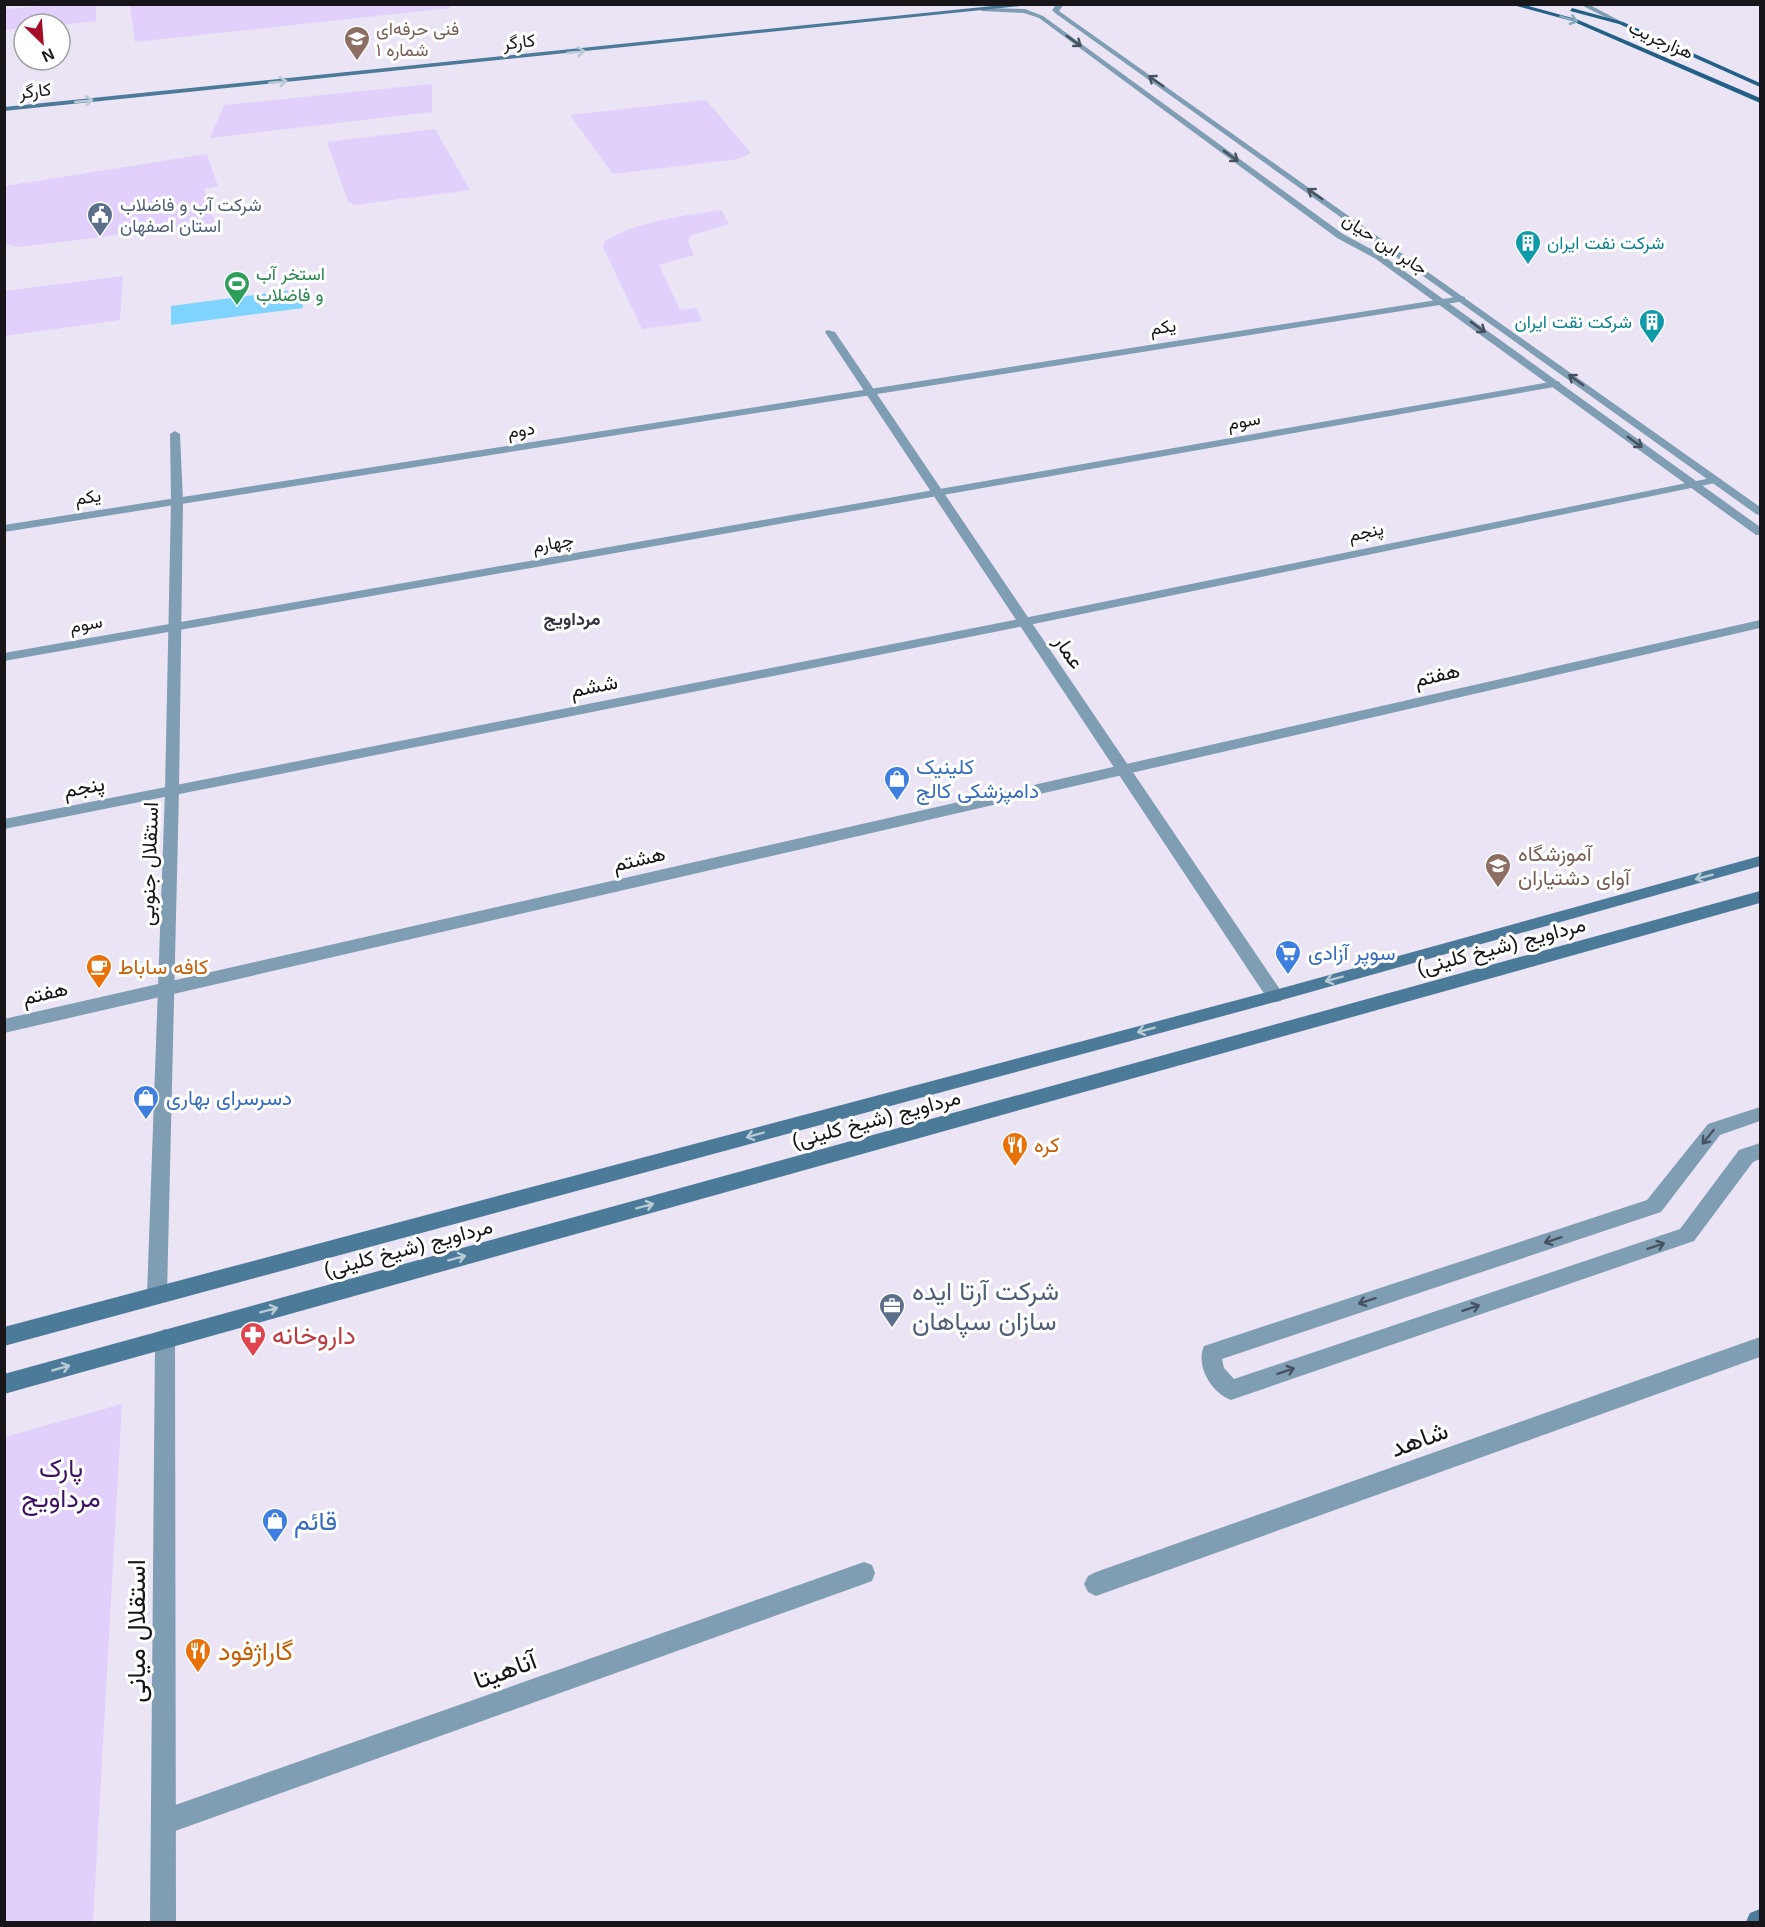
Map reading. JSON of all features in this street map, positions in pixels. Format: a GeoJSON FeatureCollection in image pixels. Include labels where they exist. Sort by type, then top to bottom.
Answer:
{"type":"FeatureCollection","features":[{"type":"Feature","properties":{"kind":"main road","name":"کارگر"},"geometry":{"type":"LineString","coordinates":[[309,69],[961,4]]}},
{"type":"Feature","properties":{"kind":"main road","name":"کارگر"},"geometry":{"type":"LineString","coordinates":[[4,109],[1036,4]]}},
{"type":"Feature","properties":{"kind":"main road","name":"هزارجریب"},"geometry":{"type":"LineString","coordinates":[[1512,4],[1574,21],[1629,42],[1761,101]]}},
{"type":"Feature","properties":{"kind":"main road"},"geometry":{"type":"LineString","coordinates":[[1548,4],[1558,7]]}},
{"type":"Feature","properties":{"kind":"main road"},"geometry":{"type":"LineString","coordinates":[[872,21],[858,19],[956,5]]}},
{"type":"Feature","properties":{"kind":"main road"},"geometry":{"type":"LineString","coordinates":[[1568,9],[1621,22],[1761,84]]}},
{"type":"Feature","properties":{"kind":"main road"},"geometry":{"type":"LineString","coordinates":[[753,33],[825,21],[814,19]]}},
{"type":"Feature","properties":{"kind":"main road","name":"مرداویج (شیخ کلینی)"},"geometry":{"type":"LineString","coordinates":[[4,1337],[1275,996],[1761,861]]}},
{"type":"Feature","properties":{"kind":"main road","name":"مرداویج (شیخ کلینی)"},"geometry":{"type":"LineString","coordinates":[[4,1384],[1761,897]]}},
{"type":"Feature","properties":{"kind":"street"},"geometry":{"type":"LineString","coordinates":[[1582,4],[1621,22]]}},
{"type":"Feature","properties":{"kind":"street","name":"جابر ابن حیان"},"geometry":{"type":"LineString","coordinates":[[1061,9],[1198,111],[1761,512]]}},
{"type":"Feature","properties":{"kind":"street"},"geometry":{"type":"LineString","coordinates":[[1041,17],[1061,9]]}},
{"type":"Feature","properties":{"kind":"street","name":"جابر ابن حیان"},"geometry":{"type":"LineString","coordinates":[[983,10],[1025,11],[1041,17],[1340,236],[1379,257],[1761,532]]}},
{"type":"Feature","properties":{"kind":"street"},"geometry":{"type":"LineString","coordinates":[[1172,113],[1198,111]]}},
{"type":"Feature","properties":{"kind":"street","name":"یکم"},"geometry":{"type":"LineString","coordinates":[[870,391],[1462,298]]}},
{"type":"Feature","properties":{"kind":"street","name":"عمار"},"geometry":{"type":"LineString","coordinates":[[830,332],[1275,996]]}},
{"type":"Feature","properties":{"kind":"street","name":"سوم"},"geometry":{"type":"LineString","coordinates":[[938,494],[1556,384]]}},
{"type":"Feature","properties":{"kind":"street","name":"دوم"},"geometry":{"type":"LineString","coordinates":[[177,501],[870,391]]}},
{"type":"Feature","properties":{"kind":"street","name":"استقلال جنوبی"},"geometry":{"type":"LineString","coordinates":[[157,1295],[172,791],[177,501],[175,434]]}},
{"type":"Feature","properties":{"kind":"street","name":"پنجم"},"geometry":{"type":"LineString","coordinates":[[1024,622],[1716,480]]}},
{"type":"Feature","properties":{"kind":"street","name":"چهارم"},"geometry":{"type":"LineString","coordinates":[[174,627],[938,494]]}},
{"type":"Feature","properties":{"kind":"street","name":"یکم"},"geometry":{"type":"LineString","coordinates":[[4,529],[177,501]]}},
{"type":"Feature","properties":{"kind":"street","name":"ششم"},"geometry":{"type":"LineString","coordinates":[[172,791],[1024,622]]}},
{"type":"Feature","properties":{"kind":"street","name":"هفتم"},"geometry":{"type":"LineString","coordinates":[[1123,770],[1761,624]]}},
{"type":"Feature","properties":{"kind":"street","name":"سوم"},"geometry":{"type":"LineString","coordinates":[[4,657],[174,627]]}},
{"type":"Feature","properties":{"kind":"street","name":"هشتم"},"geometry":{"type":"LineString","coordinates":[[165,989],[1123,770]]}},
{"type":"Feature","properties":{"kind":"street","name":"پنجم"},"geometry":{"type":"LineString","coordinates":[[4,824],[172,791]]}},
{"type":"Feature","properties":{"kind":"street","name":"هفتم"},"geometry":{"type":"LineString","coordinates":[[4,1026],[165,989]]}},
{"type":"Feature","properties":{"kind":"street"},"geometry":{"type":"LineString","coordinates":[[1761,1114],[1714,1129],[1654,1206],[1211,1353],[1215,1373],[1231,1390],[1687,1235],[1746,1156],[1761,1151]]}},
{"type":"Feature","properties":{"kind":"street","name":"استقلال میانی"},"geometry":{"type":"LineString","coordinates":[[163,1923],[165,1339]]}},
{"type":"Feature","properties":{"kind":"street","name":"شاهد"},"geometry":{"type":"LineString","coordinates":[[1096,1584],[1761,1347]]}},
{"type":"Feature","properties":{"kind":"street","name":"آناهیتا"},"geometry":{"type":"LineString","coordinates":[[164,1822],[864,1573]]}},
{"type":"Feature","properties":{"kind":"green space"},"geometry":{"type":"Polygon","coordinates":[[[447,4],[450,8],[135,42],[130,5],[447,4]]]}},
{"type":"Feature","properties":{"kind":"green space"},"geometry":{"type":"Polygon","coordinates":[[[96,5],[96,21],[72,24],[72,12],[12,12],[12,29],[5,30],[5,9],[96,5]]]}},
{"type":"Feature","properties":{"kind":"green space"},"geometry":{"type":"Polygon","coordinates":[[[432,84],[432,112],[210,138],[224,105],[432,84]]]}},
{"type":"Feature","properties":{"kind":"green space"},"geometry":{"type":"Polygon","coordinates":[[[706,100],[751,153],[738,159],[613,174],[570,115],[706,100]]]}},
{"type":"Feature","properties":{"kind":"green space"},"geometry":{"type":"Polygon","coordinates":[[[435,129],[470,190],[354,205],[348,201],[327,142],[435,129]]]}},
{"type":"Feature","properties":{"kind":"green space"},"geometry":{"type":"Polygon","coordinates":[[[207,154],[218,186],[204,189],[215,223],[20,247],[5,244],[5,186],[207,154]]]}},
{"type":"Feature","properties":{"kind":"green space"},"geometry":{"type":"Polygon","coordinates":[[[721,210],[729,224],[691,235],[688,241],[694,255],[659,265],[680,310],[696,308],[702,321],[642,329],[604,249],[604,242],[646,224],[721,210]]]}},
{"type":"Feature","properties":{"kind":"green space"},"geometry":{"type":"Polygon","coordinates":[[[123,276],[120,320],[5,336],[5,291],[123,276]]]}},
{"type":"Feature","properties":{"kind":"green space","name":"پارک مرداویج"},"geometry":{"type":"Polygon","coordinates":[[[122,1404],[93,1922],[5,1922],[5,1437],[122,1404]]]}},
{"type":"Feature","properties":{"kind":"water","name":"استخر آب و فاضلاب"},"geometry":{"type":"Polygon","coordinates":[[[300,289],[303,308],[171,325],[171,306],[300,289]]]}},
{"type":"Feature","properties":{"kind":"place","name":"فنی حرفه‌ای شماره ۱"},"geometry":{"type":"Point","coordinates":[357,62]}},
{"type":"Feature","properties":{"kind":"place","name":"شرکت آب و فاضلاب استان اصفهان"},"geometry":{"type":"Point","coordinates":[100,238]}},
{"type":"Feature","properties":{"kind":"place","name":"شرکت نفت ایران"},"geometry":{"type":"Point","coordinates":[1528,266]}},
{"type":"Feature","properties":{"kind":"place","name":"استخر آب و فاضلاب"},"geometry":{"type":"Point","coordinates":[237,307]}},
{"type":"Feature","properties":{"kind":"place","name":"شرکت نقت ایران"},"geometry":{"type":"Point","coordinates":[1652,345]}},
{"type":"Feature","properties":{"kind":"place","name":"کلینیک دامپزشکی کالج"},"geometry":{"type":"Point","coordinates":[897,802]}},
{"type":"Feature","properties":{"kind":"place","name":"آموزشگاه آوای دشتیاران"},"geometry":{"type":"Point","coordinates":[1498,889]}},
{"type":"Feature","properties":{"kind":"place","name":"سوپر آزادی"},"geometry":{"type":"Point","coordinates":[1288,976]}},
{"type":"Feature","properties":{"kind":"place","name":"کافه ساباط"},"geometry":{"type":"Point","coordinates":[99,990]}},
{"type":"Feature","properties":{"kind":"place","name":"دسرسرای بهاری"},"geometry":{"type":"Point","coordinates":[146,1121]}},
{"type":"Feature","properties":{"kind":"place","name":"کره"},"geometry":{"type":"Point","coordinates":[1015,1168]}},
{"type":"Feature","properties":{"kind":"place","name":"شرکت آرتا ایده سازان سپاهان"},"geometry":{"type":"Point","coordinates":[892,1329]}},
{"type":"Feature","properties":{"kind":"place","name":"داروخانه"},"geometry":{"type":"Point","coordinates":[253,1358]}},
{"type":"Feature","properties":{"kind":"place","name":"قائم"},"geometry":{"type":"Point","coordinates":[275,1544]}},
{"type":"Feature","properties":{"kind":"place","name":"گاراژفود"},"geometry":{"type":"Point","coordinates":[198,1674]}},
{"type":"Feature","properties":{"kind":"district","name":"مرداویج"},"geometry":{"type":"Point","coordinates":[572,619]}}]}
